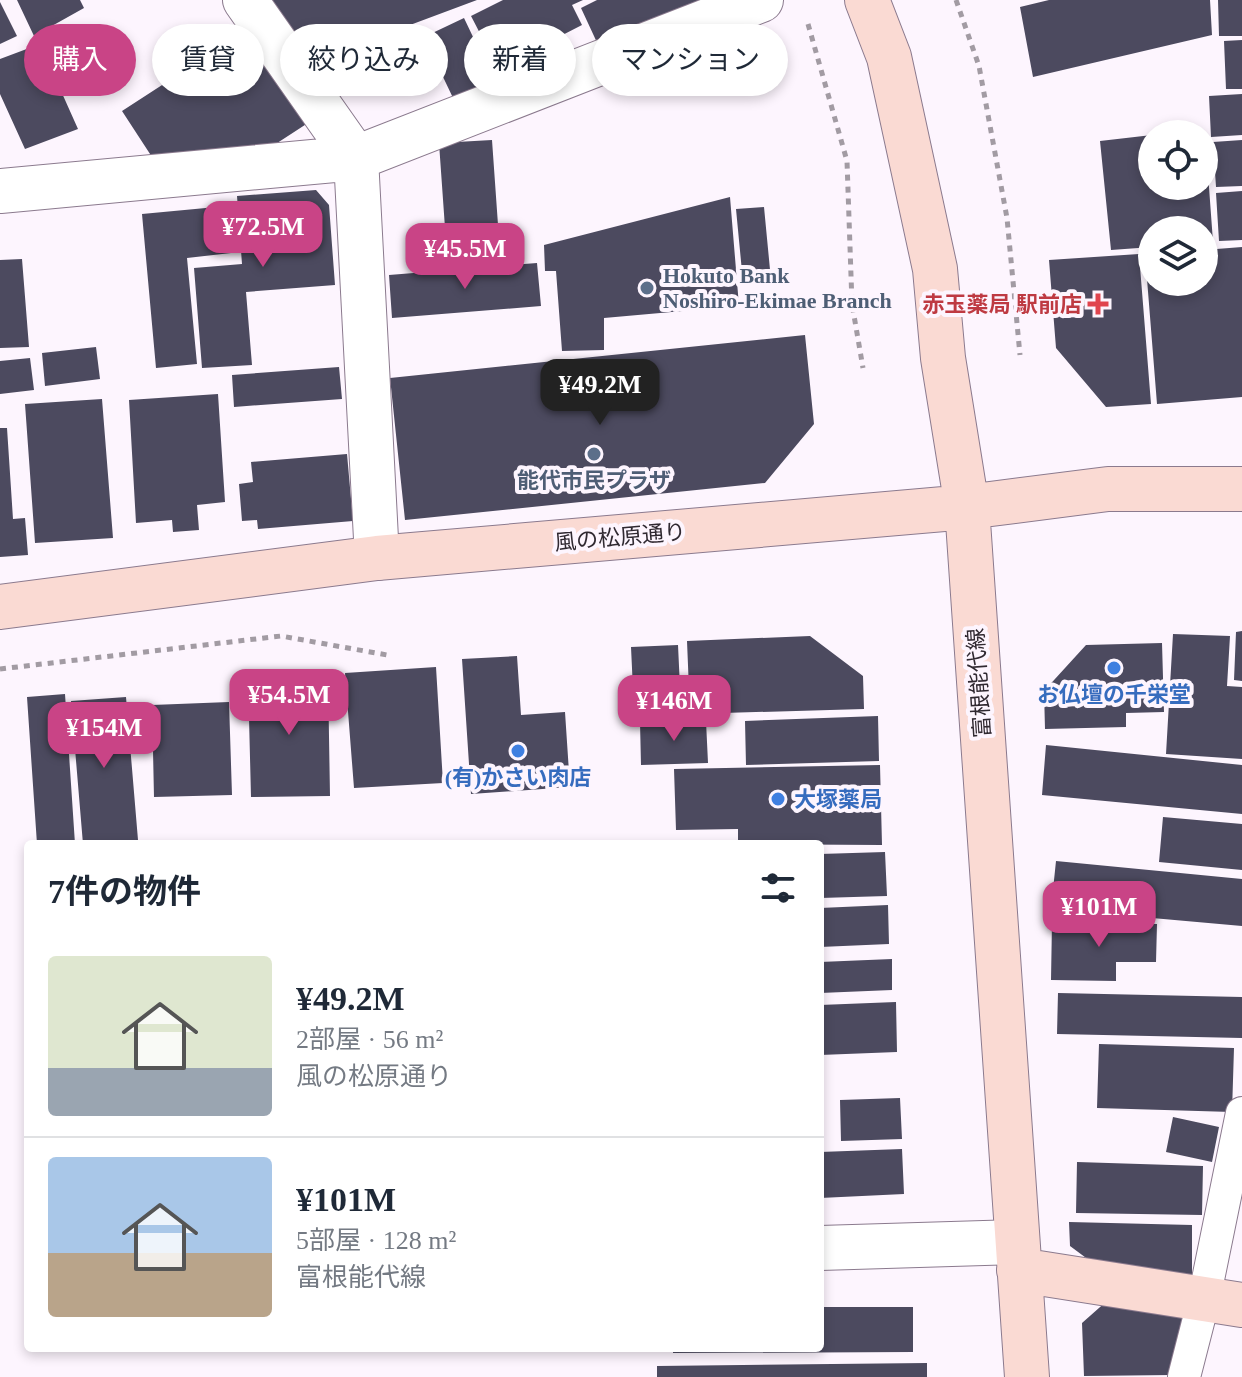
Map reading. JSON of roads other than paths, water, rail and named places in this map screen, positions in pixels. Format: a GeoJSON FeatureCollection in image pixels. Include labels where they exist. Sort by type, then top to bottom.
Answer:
{"type":"FeatureCollection","features":[{"type":"Feature","properties":{"kind":"street"},"geometry":{"type":"LineString","coordinates":[[245,0],[356,158],[377,558]]}},
{"type":"Feature","properties":{"kind":"street"},"geometry":{"type":"LineString","coordinates":[[0,191],[356,158],[761,0]]}},
{"type":"Feature","properties":{"kind":"street","name":"富根能代線"},"geometry":{"type":"LineString","coordinates":[[867,0],[889,57],[935,269],[943,358],[967,507],[1027,1377]]}},
{"type":"Feature","properties":{"kind":"street","name":"風の松原通り"},"geometry":{"type":"LineString","coordinates":[[0,607],[377,558],[967,507],[1108,489],[1242,489]]}},
{"type":"Feature","properties":{"kind":"street"},"geometry":{"type":"LineString","coordinates":[[824,1248],[1018,1256],[1223,1302]]}},
{"type":"Feature","properties":{"kind":"lane"},"geometry":{"type":"LineString","coordinates":[[1184,1377],[1223,1302],[1242,1113]]}},
{"type":"Feature","properties":{"kind":"place","name":"Hokuto Bank Noshiro-Ekimae Branch"},"geometry":{"type":"Point","coordinates":[647,288]}},
{"type":"Feature","properties":{"kind":"place","name":"赤玉薬局 駅前店"},"geometry":{"type":"Point","coordinates":[1098,304]}},
{"type":"Feature","properties":{"kind":"place","name":"能代市民プラザ"},"geometry":{"type":"Point","coordinates":[594,454]}},
{"type":"Feature","properties":{"kind":"place","name":"お仏壇の千栄堂"},"geometry":{"type":"Point","coordinates":[1114,668]}},
{"type":"Feature","properties":{"kind":"place","name":"(有)かさい肉店"},"geometry":{"type":"Point","coordinates":[518,751]}},
{"type":"Feature","properties":{"kind":"place","name":"大塚薬局"},"geometry":{"type":"Point","coordinates":[778,799]}}]}
